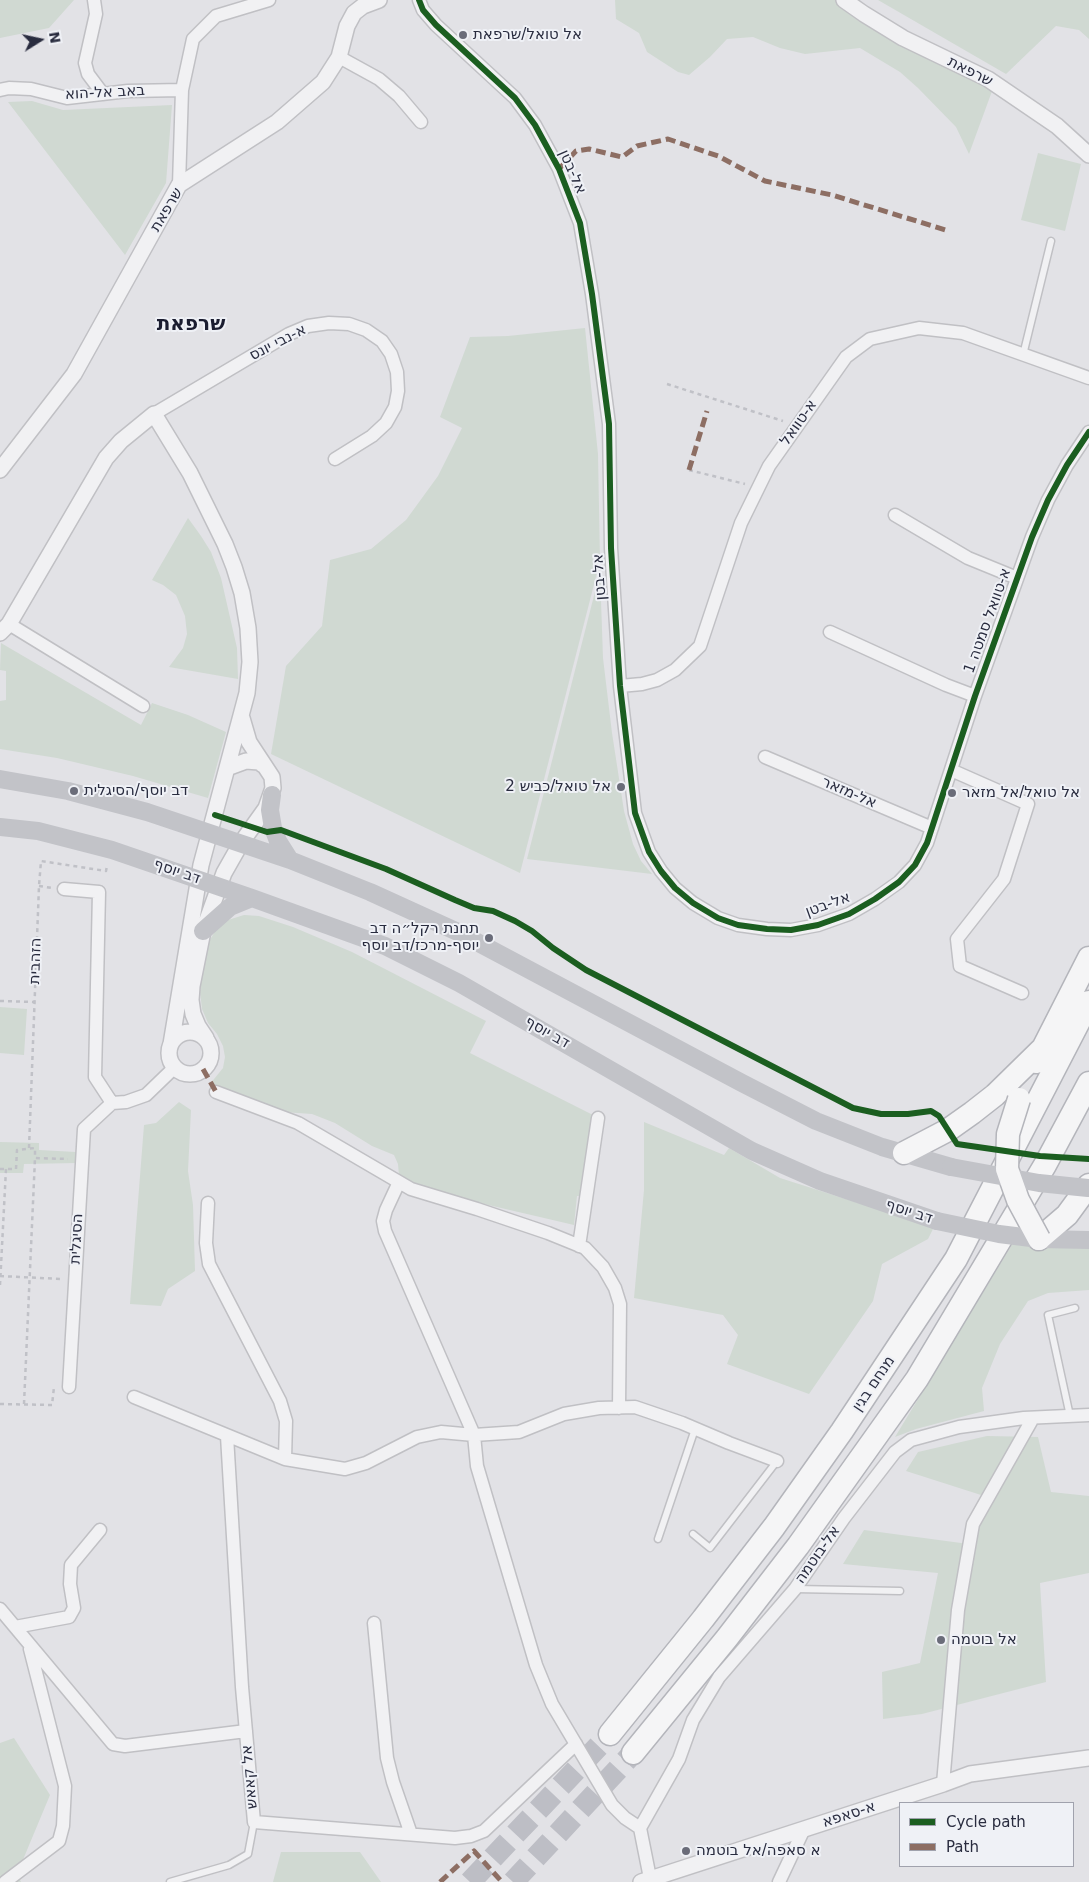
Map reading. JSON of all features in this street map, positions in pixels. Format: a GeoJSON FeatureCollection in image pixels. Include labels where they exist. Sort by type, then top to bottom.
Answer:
{"type":"FeatureCollection","features":[{"type":"Feature","properties":{"kind":"highway"},"geometry":{"type":"LineString","coordinates":[[1089,958],[1042,1049],[1019,1099],[1010,1125],[1006,1160],[1009,1178],[1018,1200],[1039,1239],[1067,1215],[1089,1187]]}},
{"type":"Feature","properties":{"kind":"highway","name":"מנחם בגין"},"geometry":{"type":"LineString","coordinates":[[610,1734],[774,1527],[842,1431],[956,1259],[1089,1002]]}},
{"type":"Feature","properties":{"kind":"highway"},"geometry":{"type":"LineString","coordinates":[[904,1154],[948,1130],[972,1113],[995,1095],[1042,1049]]}},
{"type":"Feature","properties":{"kind":"highway"},"geometry":{"type":"LineString","coordinates":[[633,1753],[727,1638],[798,1546],[917,1379],[1045,1165],[1089,1083]]}},
{"type":"Feature","properties":{"kind":"main road"},"geometry":{"type":"LineString","coordinates":[[0,779],[68,791],[147,812],[290,860],[370,892],[451,928],[816,1121],[882,1147],[951,1167],[1009,1178],[1089,1187]]}},
{"type":"Feature","properties":{"kind":"main road"},"geometry":{"type":"LineString","coordinates":[[272,795],[270,810],[273,828],[278,841],[290,860]]}},
{"type":"Feature","properties":{"kind":"main road","name":"דב יוסף"},"geometry":{"type":"LineString","coordinates":[[0,827],[38,831],[112,850],[385,946],[459,983],[752,1151],[820,1181],[937,1221],[999,1234],[1039,1239],[1083,1240]]}},
{"type":"Feature","properties":{"kind":"main road"},"geometry":{"type":"LineString","coordinates":[[202,931],[230,907],[252,898]]}},
{"type":"Feature","properties":{"kind":"street"},"geometry":{"type":"LineString","coordinates":[[94,0],[96,14],[85,63],[88,74],[103,94]]}},
{"type":"Feature","properties":{"kind":"street"},"geometry":{"type":"LineString","coordinates":[[180,185],[182,90],[194,39],[216,16],[269,0]]}},
{"type":"Feature","properties":{"kind":"street","name":"שרפאת"},"geometry":{"type":"LineString","coordinates":[[0,470],[74,374],[180,185],[277,122],[323,82],[339,57],[347,26],[354,13],[363,6],[379,0]]}},
{"type":"Feature","properties":{"kind":"street","name":"אל-בטן"},"geometry":{"type":"LineString","coordinates":[[419,0],[436,25],[515,98],[535,125],[559,169],[580,223],[592,294],[608,424],[611,548],[620,686],[635,813],[649,852],[675,888],[693,903],[718,918],[738,925],[791,930],[818,925],[849,914],[899,882],[915,865],[923,852],[932,828]]}},
{"type":"Feature","properties":{"kind":"street","name":"שרפאת"},"geometry":{"type":"LineString","coordinates":[[844,0],[903,38],[988,79],[1057,126],[1089,156]]}},
{"type":"Feature","properties":{"kind":"street"},"geometry":{"type":"LineString","coordinates":[[339,57],[379,79],[399,96],[421,122]]}},
{"type":"Feature","properties":{"kind":"street","name":"באב אל-הוא"},"geometry":{"type":"LineString","coordinates":[[0,90],[9,88],[31,89],[67,98],[182,90]]}},
{"type":"Feature","properties":{"kind":"street","name":"א-נבי יונס"},"geometry":{"type":"LineString","coordinates":[[4,629],[106,458],[121,441],[154,414],[289,334],[308,326],[329,322],[349,324],[366,330],[382,341],[391,354],[397,372],[398,391],[396,407],[386,423],[372,436],[335,459]]}},
{"type":"Feature","properties":{"kind":"street","name":"א-טוואל"},"geometry":{"type":"LineString","coordinates":[[620,686],[642,684],[657,680],[675,670],[700,646],[741,523],[769,466],[846,357],[870,339],[919,328],[963,333],[1089,378]]}},
{"type":"Feature","properties":{"kind":"street"},"geometry":{"type":"LineString","coordinates":[[154,414],[190,473],[225,544],[242,593],[248,628],[250,662],[247,693],[210,832],[199,880],[171,1044],[170,1054],[175,1067],[189,1074],[208,1065],[211,1054],[211,1048],[193,1014],[191,1000],[202,931],[218,886],[241,843],[266,808],[272,795],[272,777],[249,742],[241,716]]}},
{"type":"Feature","properties":{"kind":"street","name":"א-טוואל סמטה 1"},"geometry":{"type":"LineString","coordinates":[[932,828],[975,696],[1017,578],[1048,500],[1067,465],[1089,432]]}},
{"type":"Feature","properties":{"kind":"street"},"geometry":{"type":"LineString","coordinates":[[895,515],[968,558],[1017,578]]}},
{"type":"Feature","properties":{"kind":"street"},"geometry":{"type":"LineString","coordinates":[[4,629],[144,706]]}},
{"type":"Feature","properties":{"kind":"street"},"geometry":{"type":"LineString","coordinates":[[830,632],[946,685],[975,696]]}},
{"type":"Feature","properties":{"kind":"street","name":"אל-מזאר"},"geometry":{"type":"LineString","coordinates":[[765,757],[932,828]]}},
{"type":"Feature","properties":{"kind":"street"},"geometry":{"type":"LineString","coordinates":[[227,768],[246,761],[258,762],[263,765]]}},
{"type":"Feature","properties":{"kind":"street"},"geometry":{"type":"LineString","coordinates":[[951,770],[1028,804],[1004,879],[957,939],[960,966],[1022,993]]}},
{"type":"Feature","properties":{"kind":"street"},"geometry":{"type":"LineString","coordinates":[[64,889],[99,892],[95,1078],[112,1103],[126,1102],[146,1095],[175,1067]]}},
{"type":"Feature","properties":{"kind":"street"},"geometry":{"type":"LineString","coordinates":[[171,1044],[178,1035],[190,1032],[201,1034],[206,1038]]}},
{"type":"Feature","properties":{"kind":"street"},"geometry":{"type":"LineString","coordinates":[[216,1092],[298,1123],[411,1189],[513,1221],[585,1248],[603,1267],[615,1288],[620,1304],[619,1408]]}},
{"type":"Feature","properties":{"kind":"street","name":"הסיגלית"},"geometry":{"type":"LineString","coordinates":[[69,1387],[84,1129],[112,1103]]}},
{"type":"Feature","properties":{"kind":"street"},"geometry":{"type":"LineString","coordinates":[[579,1246],[598,1118]]}},
{"type":"Feature","properties":{"kind":"street"},"geometry":{"type":"LineString","coordinates":[[399,1182],[386,1210],[383,1221],[385,1232],[474,1435],[477,1466],[536,1665],[552,1704],[612,1805],[625,1818],[640,1828],[646,1880]]}},
{"type":"Feature","properties":{"kind":"street"},"geometry":{"type":"LineString","coordinates":[[208,1203],[206,1242],[209,1264],[280,1401],[286,1421],[285,1459]]}},
{"type":"Feature","properties":{"kind":"street"},"geometry":{"type":"LineString","coordinates":[[134,1397],[285,1459],[344,1469],[366,1463],[417,1437],[441,1432],[474,1435],[519,1432],[564,1414],[599,1408],[635,1407],[777,1461]]}},
{"type":"Feature","properties":{"kind":"street","name":"אל-בוטמה"},"geometry":{"type":"LineString","coordinates":[[640,1828],[679,1759],[693,1720],[720,1677],[795,1589],[844,1518],[895,1452],[911,1440],[959,1427],[1033,1418],[1089,1415]]}},
{"type":"Feature","properties":{"kind":"street"},"geometry":{"type":"LineString","coordinates":[[944,1784],[958,1610],[973,1524],[1033,1418]]}},
{"type":"Feature","properties":{"kind":"street","name":"אל קאאש"},"geometry":{"type":"LineString","coordinates":[[227,1436],[246,1731],[254,1822],[455,1838],[471,1836],[484,1831],[576,1744]]}},
{"type":"Feature","properties":{"kind":"street"},"geometry":{"type":"LineString","coordinates":[[15,1627],[68,1617],[74,1608],[70,1584],[71,1565],[100,1530]]}},
{"type":"Feature","properties":{"kind":"street"},"geometry":{"type":"LineString","coordinates":[[0,1609],[113,1744],[125,1746],[246,1731]]}},
{"type":"Feature","properties":{"kind":"street"},"geometry":{"type":"LineString","coordinates":[[374,1623],[387,1758],[393,1782],[412,1834]]}},
{"type":"Feature","properties":{"kind":"street"},"geometry":{"type":"LineString","coordinates":[[5,1882],[59,1841],[63,1826],[65,1786],[28,1643]]}},
{"type":"Feature","properties":{"kind":"street","name":"א-סאפא"},"geometry":{"type":"LineString","coordinates":[[646,1880],[970,1774],[1089,1758]]}},
{"type":"Feature","properties":{"kind":"street"},"geometry":{"type":"LineString","coordinates":[[779,1882],[804,1829]]}},
{"type":"Feature","properties":{"kind":"lane"},"geometry":{"type":"LineString","coordinates":[[1022,355],[1051,241]]}},
{"type":"Feature","properties":{"kind":"lane"},"geometry":{"type":"LineString","coordinates":[[1070,1416],[1048,1316],[1074,1308]]}},
{"type":"Feature","properties":{"kind":"lane"},"geometry":{"type":"LineString","coordinates":[[658,1539],[695,1429]]}},
{"type":"Feature","properties":{"kind":"lane"},"geometry":{"type":"LineString","coordinates":[[694,1534],[710,1548],[777,1461]]}},
{"type":"Feature","properties":{"kind":"lane"},"geometry":{"type":"LineString","coordinates":[[795,1589],[900,1591]]}},
{"type":"Feature","properties":{"kind":"lane"},"geometry":{"type":"LineString","coordinates":[[170,1882],[229,1865],[248,1854],[254,1822]]}},
{"type":"Feature","properties":{"kind":"path"},"geometry":{"type":"LineString","coordinates":[[667,384],[797,426]]}},
{"type":"Feature","properties":{"kind":"path"},"geometry":{"type":"LineString","coordinates":[[689,470],[758,487]]}},
{"type":"Feature","properties":{"kind":"path"},"geometry":{"type":"LineString","coordinates":[[0,1002],[34,1002]]}},
{"type":"Feature","properties":{"kind":"path"},"geometry":{"type":"LineString","coordinates":[[0,1169],[16,1168],[18,1150],[35,1148],[24,1404]]}},
{"type":"Feature","properties":{"kind":"path"},"geometry":{"type":"LineString","coordinates":[[35,1158],[82,1159]]}},
{"type":"Feature","properties":{"kind":"path"},"geometry":{"type":"LineString","coordinates":[[0,1285],[6,1169]]}},
{"type":"Feature","properties":{"kind":"path"},"geometry":{"type":"LineString","coordinates":[[0,1276],[75,1280]]}},
{"type":"Feature","properties":{"kind":"path"},"geometry":{"type":"LineString","coordinates":[[0,1404],[52,1405]]}},
{"type":"Feature","properties":{"kind":"shaded area"},"geometry":{"type":"Polygon","coordinates":[[[0,0],[74,0],[49,28],[0,38],[0,0]]]}},
{"type":"Feature","properties":{"kind":"shaded area"},"geometry":{"type":"Polygon","coordinates":[[[615,0],[839,0],[995,83],[969,154],[956,127],[918,88],[900,72],[860,48],[805,54],[780,48],[753,37],[727,39],[689,75],[678,72],[647,52],[639,33],[616,19],[615,0]]]}},
{"type":"Feature","properties":{"kind":"shaded area"},"geometry":{"type":"Polygon","coordinates":[[[878,0],[1089,0],[1089,39],[1079,30],[1056,26],[1006,74],[878,0]]]}},
{"type":"Feature","properties":{"kind":"shaded area"},"geometry":{"type":"Polygon","coordinates":[[[32,101],[63,110],[172,105],[166,183],[125,255],[8,102],[32,101]]]}},
{"type":"Feature","properties":{"kind":"shaded area"},"geometry":{"type":"Polygon","coordinates":[[[1038,153],[1081,164],[1065,231],[1021,220],[1038,153]]]}},
{"type":"Feature","properties":{"kind":"shaded area"},"geometry":{"type":"Polygon","coordinates":[[[585,328],[598,454],[600,561],[520,873],[271,754],[286,666],[322,626],[330,560],[371,549],[406,520],[438,476],[462,428],[440,417],[470,337],[508,336],[585,328]]]}},
{"type":"Feature","properties":{"kind":"shaded area"},"geometry":{"type":"Polygon","coordinates":[[[188,518],[211,552],[221,578],[237,648],[238,679],[169,667],[183,648],[187,634],[185,616],[176,595],[163,585],[152,580],[188,518]]]}},
{"type":"Feature","properties":{"kind":"shaded area"},"geometry":{"type":"Polygon","coordinates":[[[600,572],[603,658],[624,811],[633,844],[641,861],[652,874],[527,859],[600,572]]]}},
{"type":"Feature","properties":{"kind":"shaded area"},"geometry":{"type":"Polygon","coordinates":[[[1,643],[141,725],[152,703],[188,715],[226,732],[208,798],[133,776],[57,758],[0,749],[0,701],[6,700],[6,671],[0,670],[1,643]]]}},
{"type":"Feature","properties":{"kind":"shaded area"},"geometry":{"type":"Polygon","coordinates":[[[244,915],[259,916],[293,927],[352,952],[486,1021],[470,1053],[593,1115],[585,1196],[577,1196],[574,1225],[467,1200],[416,1185],[399,1176],[398,1164],[394,1155],[372,1146],[335,1123],[312,1114],[283,1112],[210,1084],[223,1068],[225,1057],[223,1046],[217,1034],[208,1023],[202,1009],[200,992],[205,948],[217,928],[228,920],[244,915]]]}},
{"type":"Feature","properties":{"kind":"shaded area"},"geometry":{"type":"Polygon","coordinates":[[[0,1007],[27,1009],[24,1055],[0,1053],[0,1007]]]}},
{"type":"Feature","properties":{"kind":"shaded area"},"geometry":{"type":"Polygon","coordinates":[[[179,1102],[191,1110],[188,1171],[193,1205],[195,1271],[168,1289],[161,1306],[130,1304],[144,1125],[156,1123],[179,1102]]]}},
{"type":"Feature","properties":{"kind":"shaded area"},"geometry":{"type":"Polygon","coordinates":[[[644,1122],[724,1155],[729,1148],[780,1178],[934,1227],[928,1239],[882,1264],[873,1301],[809,1394],[727,1364],[738,1335],[723,1315],[634,1298],[644,1190],[644,1122]]]}},
{"type":"Feature","properties":{"kind":"shaded area"},"geometry":{"type":"Polygon","coordinates":[[[0,1142],[39,1143],[39,1150],[76,1152],[77,1163],[24,1164],[23,1173],[0,1173],[0,1142]]]}},
{"type":"Feature","properties":{"kind":"shaded area"},"geometry":{"type":"Polygon","coordinates":[[[1013,1243],[1089,1248],[1089,1290],[1048,1293],[1028,1301],[1000,1344],[982,1388],[984,1411],[916,1429],[895,1437],[1013,1243]]]}},
{"type":"Feature","properties":{"kind":"shaded area"},"geometry":{"type":"Polygon","coordinates":[[[987,1436],[1038,1437],[1051,1492],[1089,1496],[1089,1573],[1040,1583],[1046,1682],[922,1714],[883,1719],[882,1672],[920,1663],[938,1573],[843,1564],[864,1530],[976,1545],[981,1495],[906,1471],[918,1452],[987,1436]]]}},
{"type":"Feature","properties":{"kind":"shaded area"},"geometry":{"type":"Polygon","coordinates":[[[14,1738],[50,1795],[17,1874],[21,1882],[0,1882],[0,1743],[14,1738]]]}},
{"type":"Feature","properties":{"kind":"shaded area"},"geometry":{"type":"Polygon","coordinates":[[[281,1852],[360,1852],[381,1882],[273,1882],[281,1852]]]}},
{"type":"Feature","properties":{"kind":"tunnel"},"geometry":{"type":"LineString","coordinates":[[470,1882],[610,1734]]}},
{"type":"Feature","properties":{"kind":"tunnel"},"geometry":{"type":"LineString","coordinates":[[513,1882],[633,1753]]}},
{"type":"Feature","properties":{"kind":"marked path"},"geometry":{"type":"LineString","coordinates":[[559,169],[576,151],[589,149],[622,157],[637,146],[668,139],[718,156],[765,181],[832,195],[949,231]]}},
{"type":"Feature","properties":{"kind":"marked path"},"geometry":{"type":"LineString","coordinates":[[689,470],[707,411]]}},
{"type":"Feature","properties":{"kind":"marked path"},"geometry":{"type":"LineString","coordinates":[[203,1069],[216,1092]]}},
{"type":"Feature","properties":{"kind":"marked path"},"geometry":{"type":"LineString","coordinates":[[440,1882],[474,1851],[502,1882]]}},
{"type":"Feature","properties":{"kind":"cycle path"},"geometry":{"type":"LineString","coordinates":[[419,0],[423,10],[436,25],[515,98],[535,125],[559,169],[580,223],[592,294],[609,424],[611,548],[620,686],[635,813],[649,852],[661,871],[675,888],[693,903],[718,918],[738,925],[791,930],[818,925],[849,914],[899,882],[915,865],[927,843],[975,696],[1032,537],[1048,500],[1067,465],[1089,432]]}},
{"type":"Feature","properties":{"kind":"cycle path"},"geometry":{"type":"LineString","coordinates":[[215,815],[267,832],[281,830],[386,869],[474,908],[493,911],[515,921],[586,970],[853,1108],[881,1114],[908,1114],[931,1111],[939,1116],[957,1144],[1040,1156],[1089,1159]]}},
{"type":"Feature","properties":{"kind":"place","name":"אל טואל/שרפאת"},"geometry":{"type":"Point","coordinates":[463,35]}},
{"type":"Feature","properties":{"kind":"place","name":"אל טואל/כביש 2"},"geometry":{"type":"Point","coordinates":[621,787]}},
{"type":"Feature","properties":{"kind":"place","name":"דב יוסף/הסיגלית"},"geometry":{"type":"Point","coordinates":[74,791]}},
{"type":"Feature","properties":{"kind":"place","name":"אל טואל/אל מזאר"},"geometry":{"type":"Point","coordinates":[952,793]}},
{"type":"Feature","properties":{"kind":"place","name":"תחנת רקל״ה דב יוסף-מרכז/דב יוסף"},"geometry":{"type":"Point","coordinates":[489,938]}},
{"type":"Feature","properties":{"kind":"place","name":"אל בוטמה"},"geometry":{"type":"Point","coordinates":[941,1640]}},
{"type":"Feature","properties":{"kind":"place","name":"א סאפה/אל בוטמה"},"geometry":{"type":"Point","coordinates":[686,1851]}},
{"type":"Feature","properties":{"kind":"district","name":"שרפאת"},"geometry":{"type":"Point","coordinates":[191,325]}}]}
